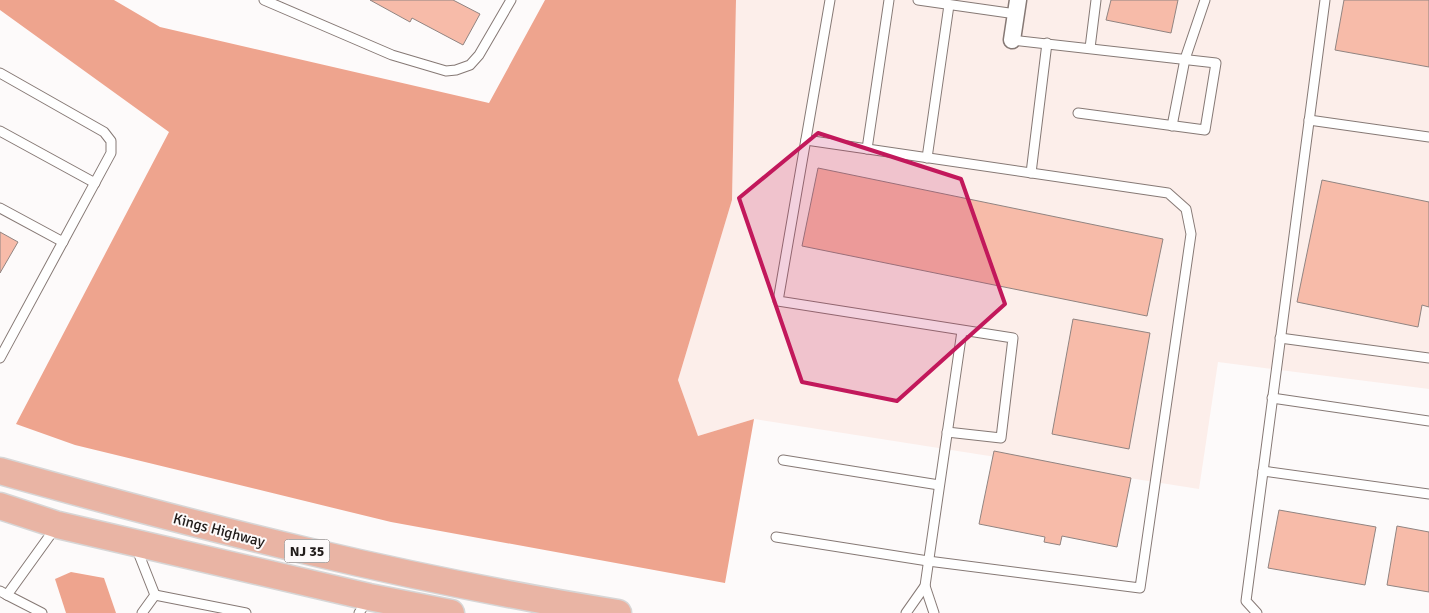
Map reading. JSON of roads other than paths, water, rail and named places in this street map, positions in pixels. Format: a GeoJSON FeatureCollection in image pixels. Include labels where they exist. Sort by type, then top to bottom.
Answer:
{"type":"FeatureCollection","features":[{"type":"Feature","properties":{"kind":"main road","name":"Kings Highway"},"geometry":{"type":"LineString","coordinates":[[0,471],[259,541],[436,579],[618,613]]}},
{"type":"Feature","properties":{"kind":"main road","name":"Kings Highway"},"geometry":{"type":"LineString","coordinates":[[0,506],[58,525],[134,542],[364,605],[451,613]]}},
{"type":"Feature","properties":{"kind":"street"},"geometry":{"type":"LineString","coordinates":[[1012,40],[1017,7]]}},
{"type":"Feature","properties":{"kind":"lane"},"geometry":{"type":"LineString","coordinates":[[264,0],[392,55],[446,71],[470,65],[479,55],[511,0]]}},
{"type":"Feature","properties":{"kind":"lane"},"geometry":{"type":"LineString","coordinates":[[830,0],[778,301],[1013,338],[1001,438],[947,432]]}},
{"type":"Feature","properties":{"kind":"lane"},"geometry":{"type":"LineString","coordinates":[[867,149],[889,0]]}},
{"type":"Feature","properties":{"kind":"lane"},"geometry":{"type":"LineString","coordinates":[[918,0],[949,5],[1017,7]]}},
{"type":"Feature","properties":{"kind":"lane"},"geometry":{"type":"LineString","coordinates":[[1090,48],[1096,0]]}},
{"type":"Feature","properties":{"kind":"lane"},"geometry":{"type":"LineString","coordinates":[[1172,126],[1185,59],[1205,0]]}},
{"type":"Feature","properties":{"kind":"lane"},"geometry":{"type":"LineString","coordinates":[[1257,613],[1246,601],[1324,0]]}},
{"type":"Feature","properties":{"kind":"lane"},"geometry":{"type":"LineString","coordinates":[[927,158],[949,5]]}},
{"type":"Feature","properties":{"kind":"lane"},"geometry":{"type":"LineString","coordinates":[[1012,40],[1216,63],[1205,130],[1078,113]]}},
{"type":"Feature","properties":{"kind":"lane"},"geometry":{"type":"LineString","coordinates":[[1031,173],[1047,44]]}},
{"type":"Feature","properties":{"kind":"lane"},"geometry":{"type":"LineString","coordinates":[[0,74],[104,132],[111,141],[111,153],[0,358]]}},
{"type":"Feature","properties":{"kind":"lane"},"geometry":{"type":"LineString","coordinates":[[1309,120],[1429,136]]}},
{"type":"Feature","properties":{"kind":"lane"},"geometry":{"type":"LineString","coordinates":[[0,131],[95,182]]}},
{"type":"Feature","properties":{"kind":"lane"},"geometry":{"type":"LineString","coordinates":[[776,537],[928,561],[1140,588],[1191,234],[1186,208],[1168,193],[806,140]]}},
{"type":"Feature","properties":{"kind":"lane"},"geometry":{"type":"LineString","coordinates":[[0,208],[63,242]]}},
{"type":"Feature","properties":{"kind":"lane"},"geometry":{"type":"LineString","coordinates":[[934,613],[925,586],[962,331]]}},
{"type":"Feature","properties":{"kind":"lane"},"geometry":{"type":"LineString","coordinates":[[1280,338],[1429,358]]}},
{"type":"Feature","properties":{"kind":"lane"},"geometry":{"type":"LineString","coordinates":[[1272,398],[1429,422]]}},
{"type":"Feature","properties":{"kind":"lane"},"geometry":{"type":"LineString","coordinates":[[783,460],[939,485]]}},
{"type":"Feature","properties":{"kind":"lane"},"geometry":{"type":"LineString","coordinates":[[1263,471],[1429,494]]}},
{"type":"Feature","properties":{"kind":"lane"},"geometry":{"type":"LineString","coordinates":[[42,613],[4,593],[58,525]]}},
{"type":"Feature","properties":{"kind":"lane"},"geometry":{"type":"LineString","coordinates":[[134,542],[155,595]]}},
{"type":"Feature","properties":{"kind":"lane"},"geometry":{"type":"LineString","coordinates":[[906,613],[925,586]]}},
{"type":"Feature","properties":{"kind":"lane"},"geometry":{"type":"LineString","coordinates":[[140,613],[155,595]]}},
{"type":"Feature","properties":{"kind":"lane"},"geometry":{"type":"LineString","coordinates":[[155,595],[246,613]]}}]}
